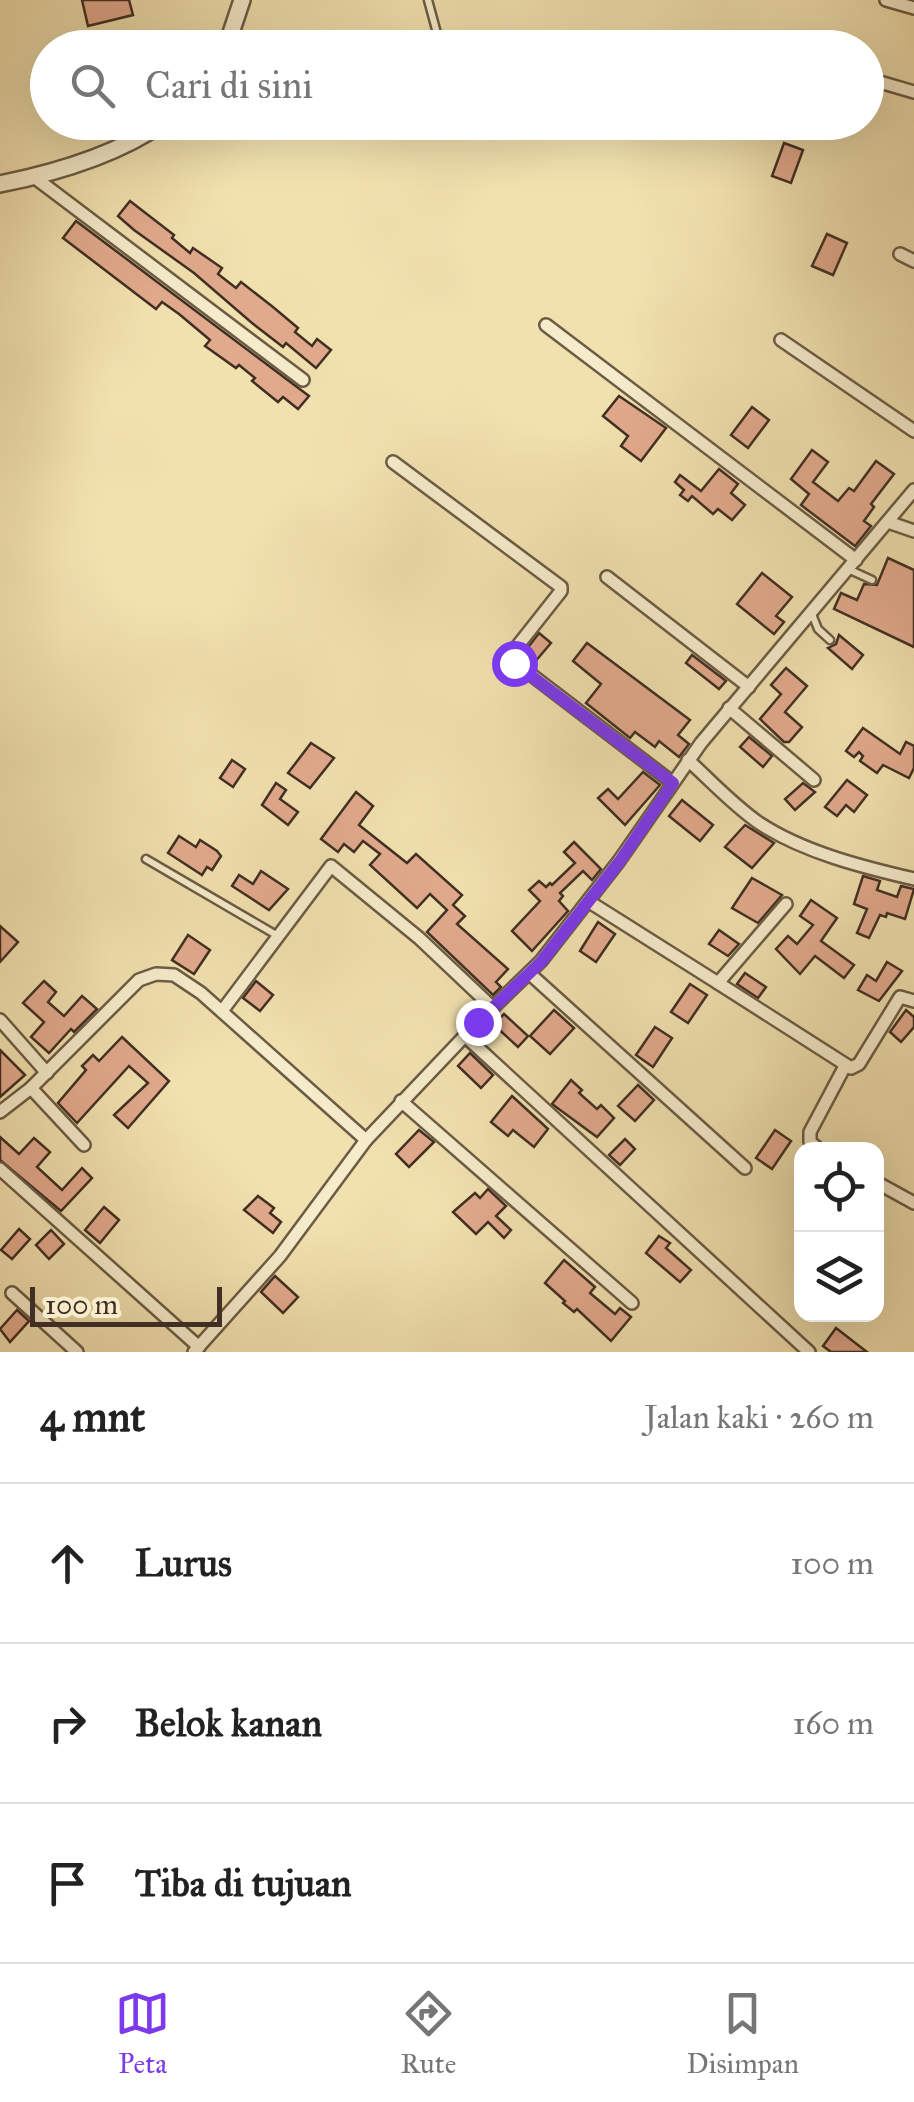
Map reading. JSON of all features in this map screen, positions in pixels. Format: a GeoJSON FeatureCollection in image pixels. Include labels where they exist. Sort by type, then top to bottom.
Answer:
{"type":"FeatureCollection","features":[{"type":"Feature","properties":{"kind":"street"},"geometry":{"type":"LineString","coordinates":[[232,30],[242,0]]}},
{"type":"Feature","properties":{"kind":"street"},"geometry":{"type":"LineString","coordinates":[[886,0],[914,8]]}},
{"type":"Feature","properties":{"kind":"street"},"geometry":{"type":"LineString","coordinates":[[884,83],[914,92]]}},
{"type":"Feature","properties":{"kind":"street"},"geometry":{"type":"LineString","coordinates":[[0,184],[34,177],[131,140]]}},
{"type":"Feature","properties":{"kind":"street"},"geometry":{"type":"LineString","coordinates":[[34,177],[303,380]]}},
{"type":"Feature","properties":{"kind":"street"},"geometry":{"type":"LineString","coordinates":[[900,254],[914,261]]}},
{"type":"Feature","properties":{"kind":"street"},"geometry":{"type":"LineString","coordinates":[[546,325],[852,564]]}},
{"type":"Feature","properties":{"kind":"street"},"geometry":{"type":"LineString","coordinates":[[781,340],[914,431]]}},
{"type":"Feature","properties":{"kind":"street"},"geometry":{"type":"LineString","coordinates":[[394,462],[561,586],[512,654],[512,660],[673,783]]}},
{"type":"Feature","properties":{"kind":"street"},"geometry":{"type":"LineString","coordinates":[[0,1169],[197,1350],[272,1266],[400,1101],[529,972],[588,900],[729,708],[914,490]]}},
{"type":"Feature","properties":{"kind":"street"},"geometry":{"type":"LineString","coordinates":[[888,522],[914,531]]}},
{"type":"Feature","properties":{"kind":"street"},"geometry":{"type":"LineString","coordinates":[[607,577],[749,687]]}},
{"type":"Feature","properties":{"kind":"street"},"geometry":{"type":"LineString","coordinates":[[729,708],[814,780]]}},
{"type":"Feature","properties":{"kind":"street"},"geometry":{"type":"LineString","coordinates":[[688,760],[748,815],[781,836],[914,879]]}},
{"type":"Feature","properties":{"kind":"street"},"geometry":{"type":"LineString","coordinates":[[222,1011],[322,876],[334,866],[493,1008]]}},
{"type":"Feature","properties":{"kind":"street"},"geometry":{"type":"LineString","coordinates":[[588,900],[845,1066],[854,1068],[859,1064],[900,997],[914,1002]]}},
{"type":"Feature","properties":{"kind":"street"},"geometry":{"type":"LineString","coordinates":[[718,983],[786,904]]}},
{"type":"Feature","properties":{"kind":"street"},"geometry":{"type":"LineString","coordinates":[[529,972],[745,1168]]}},
{"type":"Feature","properties":{"kind":"street"},"geometry":{"type":"LineString","coordinates":[[0,1112],[47,1073],[139,980],[165,974],[181,978],[222,1011],[366,1140]]}},
{"type":"Feature","properties":{"kind":"street"},"geometry":{"type":"LineString","coordinates":[[0,1020],[47,1073]]}},
{"type":"Feature","properties":{"kind":"street"},"geometry":{"type":"LineString","coordinates":[[465,1036],[809,1352]]}},
{"type":"Feature","properties":{"kind":"street"},"geometry":{"type":"LineString","coordinates":[[810,1142],[810,1132],[845,1066]]}},
{"type":"Feature","properties":{"kind":"street"},"geometry":{"type":"LineString","coordinates":[[31,1088],[84,1145]]}},
{"type":"Feature","properties":{"kind":"street"},"geometry":{"type":"LineString","coordinates":[[400,1101],[632,1303]]}},
{"type":"Feature","properties":{"kind":"street"},"geometry":{"type":"LineString","coordinates":[[884,1186],[914,1203]]}},
{"type":"Feature","properties":{"kind":"street"},"geometry":{"type":"LineString","coordinates":[[12,1293],[77,1352]]}},
{"type":"Feature","properties":{"kind":"lane"},"geometry":{"type":"LineString","coordinates":[[428,0],[436,30]]}},
{"type":"Feature","properties":{"kind":"lane"},"geometry":{"type":"LineString","coordinates":[[852,564],[872,580]]}},
{"type":"Feature","properties":{"kind":"lane"},"geometry":{"type":"LineString","coordinates":[[812,612],[818,629],[830,640]]}},
{"type":"Feature","properties":{"kind":"lane"},"geometry":{"type":"LineString","coordinates":[[146,859],[279,937]]}},
{"type":"Feature","properties":{"kind":"building"},"geometry":{"type":"Polygon","coordinates":[[[82,0],[129,0],[133,15],[88,26],[82,0]]]}},
{"type":"Feature","properties":{"kind":"building"},"geometry":{"type":"Polygon","coordinates":[[[784,143],[803,150],[791,183],[772,176],[784,143]]]}},
{"type":"Feature","properties":{"kind":"building"},"geometry":{"type":"Polygon","coordinates":[[[130,201],[174,235],[172,238],[190,253],[193,248],[222,268],[218,274],[236,288],[241,282],[273,307],[312,346],[317,339],[331,350],[316,368],[286,343],[283,347],[118,216],[130,201]]]}},
{"type":"Feature","properties":{"kind":"building"},"geometry":{"type":"Polygon","coordinates":[[[76,221],[309,396],[298,409],[283,397],[278,402],[239,365],[236,368],[205,346],[210,340],[179,314],[162,302],[156,309],[63,238],[76,221]]]}},
{"type":"Feature","properties":{"kind":"building"},"geometry":{"type":"Polygon","coordinates":[[[827,234],[847,243],[833,275],[812,266],[827,234]]]}},
{"type":"Feature","properties":{"kind":"building"},"geometry":{"type":"Polygon","coordinates":[[[619,396],[666,428],[641,461],[621,446],[628,436],[603,416],[619,396]]]}},
{"type":"Feature","properties":{"kind":"building"},"geometry":{"type":"Polygon","coordinates":[[[752,407],[769,420],[748,448],[731,435],[752,407]]]}},
{"type":"Feature","properties":{"kind":"building"},"geometry":{"type":"Polygon","coordinates":[[[812,450],[828,462],[813,482],[838,501],[849,488],[854,491],[876,461],[894,474],[871,504],[874,507],[864,521],[871,526],[855,546],[801,505],[809,494],[791,479],[812,450]]]}},
{"type":"Feature","properties":{"kind":"building"},"geometry":{"type":"Polygon","coordinates":[[[719,469],[738,484],[731,493],[745,505],[732,520],[718,509],[713,514],[692,496],[688,501],[680,495],[684,490],[675,482],[680,475],[701,491],[719,469]]]}},
{"type":"Feature","properties":{"kind":"building"},"geometry":{"type":"Polygon","coordinates":[[[888,558],[914,570],[914,647],[834,609],[841,593],[857,600],[864,584],[877,585],[888,558]]]}},
{"type":"Feature","properties":{"kind":"building"},"geometry":{"type":"Polygon","coordinates":[[[762,573],[792,597],[776,616],[784,622],[774,634],[737,604],[762,573]]]}},
{"type":"Feature","properties":{"kind":"building"},"geometry":{"type":"Polygon","coordinates":[[[539,633],[551,643],[534,663],[523,654],[539,633]]]}},
{"type":"Feature","properties":{"kind":"building"},"geometry":{"type":"Polygon","coordinates":[[[839,635],[863,655],[852,669],[828,648],[836,644],[839,635]]]}},
{"type":"Feature","properties":{"kind":"building"},"geometry":{"type":"Polygon","coordinates":[[[587,643],[690,720],[678,735],[689,744],[679,757],[659,741],[655,747],[635,732],[630,738],[586,703],[601,684],[573,661],[587,643]]]}},
{"type":"Feature","properties":{"kind":"building"},"geometry":{"type":"Polygon","coordinates":[[[692,655],[726,681],[719,689],[686,663],[692,655]]]}},
{"type":"Feature","properties":{"kind":"building"},"geometry":{"type":"Polygon","coordinates":[[[786,668],[807,686],[785,712],[802,727],[789,742],[784,742],[760,719],[781,694],[771,685],[786,668]]]}},
{"type":"Feature","properties":{"kind":"building"},"geometry":{"type":"Polygon","coordinates":[[[863,728],[900,754],[906,742],[914,746],[914,768],[909,778],[883,765],[877,773],[860,761],[863,756],[859,752],[854,757],[846,751],[863,728]]]}},
{"type":"Feature","properties":{"kind":"building"},"geometry":{"type":"Polygon","coordinates":[[[749,737],[772,756],[763,767],[740,747],[749,737]]]}},
{"type":"Feature","properties":{"kind":"building"},"geometry":{"type":"Polygon","coordinates":[[[311,743],[334,758],[310,788],[288,773],[311,743]]]}},
{"type":"Feature","properties":{"kind":"building"},"geometry":{"type":"Polygon","coordinates":[[[232,760],[245,769],[233,787],[220,778],[232,760]]]}},
{"type":"Feature","properties":{"kind":"building"},"geometry":{"type":"Polygon","coordinates":[[[643,772],[660,785],[625,825],[598,798],[608,789],[618,799],[643,772]]]}},
{"type":"Feature","properties":{"kind":"building"},"geometry":{"type":"Polygon","coordinates":[[[847,780],[867,795],[854,812],[846,805],[837,816],[825,807],[847,780]]]}},
{"type":"Feature","properties":{"kind":"building"},"geometry":{"type":"Polygon","coordinates":[[[276,783],[286,790],[280,799],[298,812],[288,825],[262,805],[276,783]]]}},
{"type":"Feature","properties":{"kind":"building"},"geometry":{"type":"Polygon","coordinates":[[[803,783],[815,792],[795,810],[785,799],[803,783]]]}},
{"type":"Feature","properties":{"kind":"building"},"geometry":{"type":"Polygon","coordinates":[[[356,792],[373,806],[359,825],[407,863],[416,854],[462,895],[453,905],[465,916],[457,924],[508,969],[496,982],[501,987],[493,995],[427,932],[447,910],[430,894],[417,908],[370,865],[380,854],[363,841],[354,852],[344,844],[338,852],[321,839],[356,792]]]}},
{"type":"Feature","properties":{"kind":"building"},"geometry":{"type":"Polygon","coordinates":[[[682,800],[713,825],[700,841],[669,816],[682,800]]]}},
{"type":"Feature","properties":{"kind":"building"},"geometry":{"type":"Polygon","coordinates":[[[745,825],[774,843],[752,868],[725,847],[745,825]]]}},
{"type":"Feature","properties":{"kind":"building"},"geometry":{"type":"Polygon","coordinates":[[[179,836],[196,847],[200,840],[217,851],[221,856],[212,870],[207,867],[202,875],[168,853],[179,836]]]}},
{"type":"Feature","properties":{"kind":"building"},"geometry":{"type":"Polygon","coordinates":[[[574,842],[601,869],[592,880],[583,871],[560,893],[563,896],[559,901],[568,911],[532,951],[512,931],[540,901],[529,890],[539,881],[546,887],[552,885],[575,863],[564,852],[574,842]]]}},
{"type":"Feature","properties":{"kind":"building"},"geometry":{"type":"Polygon","coordinates":[[[261,871],[288,889],[269,910],[232,886],[239,875],[253,884],[261,871]]]}},
{"type":"Feature","properties":{"kind":"building"},"geometry":{"type":"Polygon","coordinates":[[[863,876],[880,881],[877,890],[897,897],[901,886],[914,889],[905,919],[887,913],[886,917],[880,915],[869,938],[857,933],[867,909],[854,904],[863,876]]]}},
{"type":"Feature","properties":{"kind":"building"},"geometry":{"type":"Polygon","coordinates":[[[752,878],[782,895],[758,923],[732,908],[752,878]]]}},
{"type":"Feature","properties":{"kind":"building"},"geometry":{"type":"Polygon","coordinates":[[[811,900],[837,918],[821,941],[854,965],[844,978],[815,956],[800,974],[776,949],[788,936],[797,944],[813,925],[800,916],[811,900]]]}},
{"type":"Feature","properties":{"kind":"building"},"geometry":{"type":"Polygon","coordinates":[[[598,922],[615,934],[596,962],[580,951],[598,922]]]}},
{"type":"Feature","properties":{"kind":"building"},"geometry":{"type":"Polygon","coordinates":[[[0,926],[18,942],[0,962],[0,926]]]}},
{"type":"Feature","properties":{"kind":"building"},"geometry":{"type":"Polygon","coordinates":[[[719,930],[739,944],[728,956],[709,944],[719,930]]]}},
{"type":"Feature","properties":{"kind":"building"},"geometry":{"type":"Polygon","coordinates":[[[188,935],[210,950],[194,974],[172,960],[188,935]]]}},
{"type":"Feature","properties":{"kind":"building"},"geometry":{"type":"Polygon","coordinates":[[[887,962],[902,971],[879,1001],[858,990],[867,975],[876,981],[887,962]]]}},
{"type":"Feature","properties":{"kind":"building"},"geometry":{"type":"Polygon","coordinates":[[[745,973],[766,987],[758,998],[737,984],[745,973]]]}},
{"type":"Feature","properties":{"kind":"building"},"geometry":{"type":"Polygon","coordinates":[[[44,981],[56,992],[48,1002],[64,1016],[82,996],[97,1009],[49,1053],[31,1037],[44,1022],[23,1003],[44,981]]]}},
{"type":"Feature","properties":{"kind":"building"},"geometry":{"type":"Polygon","coordinates":[[[256,981],[273,995],[260,1011],[243,998],[256,981]]]}},
{"type":"Feature","properties":{"kind":"building"},"geometry":{"type":"Polygon","coordinates":[[[690,984],[707,995],[688,1023],[671,1012],[690,984]]]}},
{"type":"Feature","properties":{"kind":"building"},"geometry":{"type":"Polygon","coordinates":[[[554,1010],[574,1028],[550,1054],[530,1036],[554,1010]]]}},
{"type":"Feature","properties":{"kind":"building"},"geometry":{"type":"Polygon","coordinates":[[[906,1010],[914,1017],[914,1027],[901,1042],[890,1032],[906,1010]]]}},
{"type":"Feature","properties":{"kind":"building"},"geometry":{"type":"Polygon","coordinates":[[[504,1014],[528,1036],[518,1047],[494,1025],[504,1014]]]}},
{"type":"Feature","properties":{"kind":"building"},"geometry":{"type":"Polygon","coordinates":[[[655,1027],[672,1038],[653,1067],[636,1055],[655,1027]]]}},
{"type":"Feature","properties":{"kind":"building"},"geometry":{"type":"Polygon","coordinates":[[[122,1037],[169,1081],[128,1128],[114,1115],[148,1083],[129,1066],[77,1123],[58,1103],[86,1070],[82,1066],[93,1055],[99,1061],[122,1037]]]}},
{"type":"Feature","properties":{"kind":"building"},"geometry":{"type":"Polygon","coordinates":[[[0,1050],[25,1075],[0,1097],[0,1050]]]}},
{"type":"Feature","properties":{"kind":"building"},"geometry":{"type":"Polygon","coordinates":[[[470,1053],[493,1075],[481,1088],[458,1066],[470,1053]]]}},
{"type":"Feature","properties":{"kind":"building"},"geometry":{"type":"Polygon","coordinates":[[[571,1080],[597,1109],[601,1105],[614,1118],[597,1137],[552,1104],[571,1080]]]}},
{"type":"Feature","properties":{"kind":"building"},"geometry":{"type":"Polygon","coordinates":[[[638,1085],[654,1100],[635,1121],[618,1106],[638,1085]]]}},
{"type":"Feature","properties":{"kind":"building"},"geometry":{"type":"Polygon","coordinates":[[[512,1096],[548,1129],[534,1147],[513,1130],[508,1136],[491,1122],[512,1096]]]}},
{"type":"Feature","properties":{"kind":"building"},"geometry":{"type":"Polygon","coordinates":[[[419,1130],[434,1142],[409,1167],[396,1154],[419,1130]]]}},
{"type":"Feature","properties":{"kind":"building"},"geometry":{"type":"Polygon","coordinates":[[[775,1130],[791,1141],[772,1169],[756,1158],[775,1130]]]}},
{"type":"Feature","properties":{"kind":"building"},"geometry":{"type":"Polygon","coordinates":[[[0,1137],[19,1154],[34,1138],[50,1152],[37,1167],[62,1190],[82,1168],[92,1178],[61,1211],[0,1160],[0,1137]]]}},
{"type":"Feature","properties":{"kind":"building"},"geometry":{"type":"Polygon","coordinates":[[[625,1139],[635,1149],[620,1165],[609,1155],[625,1139]]]}},
{"type":"Feature","properties":{"kind":"building"},"geometry":{"type":"Polygon","coordinates":[[[488,1189],[506,1206],[496,1216],[511,1230],[504,1238],[488,1222],[476,1234],[453,1212],[475,1193],[480,1198],[488,1189]]]}},
{"type":"Feature","properties":{"kind":"building"},"geometry":{"type":"Polygon","coordinates":[[[258,1196],[274,1208],[270,1213],[281,1222],[273,1233],[244,1210],[258,1196]]]}},
{"type":"Feature","properties":{"kind":"building"},"geometry":{"type":"Polygon","coordinates":[[[104,1207],[119,1220],[100,1243],[85,1230],[104,1207]]]}},
{"type":"Feature","properties":{"kind":"building"},"geometry":{"type":"Polygon","coordinates":[[[19,1229],[30,1239],[12,1259],[1,1250],[19,1229]]]}},
{"type":"Feature","properties":{"kind":"building"},"geometry":{"type":"Polygon","coordinates":[[[51,1230],[64,1244],[49,1259],[36,1245],[51,1230]]]}},
{"type":"Feature","properties":{"kind":"building"},"geometry":{"type":"Polygon","coordinates":[[[659,1236],[670,1243],[666,1248],[691,1270],[680,1282],[646,1253],[659,1236]]]}},
{"type":"Feature","properties":{"kind":"building"},"geometry":{"type":"Polygon","coordinates":[[[564,1260],[595,1287],[590,1293],[615,1314],[620,1308],[631,1317],[611,1341],[577,1309],[574,1312],[563,1303],[545,1283],[564,1260]]]}},
{"type":"Feature","properties":{"kind":"building"},"geometry":{"type":"Polygon","coordinates":[[[275,1276],[298,1297],[283,1313],[261,1292],[275,1276]]]}},
{"type":"Feature","properties":{"kind":"building"},"geometry":{"type":"Polygon","coordinates":[[[17,1310],[29,1321],[10,1342],[0,1329],[17,1310]]]}},
{"type":"Feature","properties":{"kind":"building"},"geometry":{"type":"Polygon","coordinates":[[[836,1328],[867,1352],[831,1352],[823,1346],[836,1328]]]}},
{"type":"Feature","properties":{"kind":"route"},"geometry":{"type":"LineString","coordinates":[[478,1022],[541,962],[620,861],[673,783],[514,663]]}}]}
